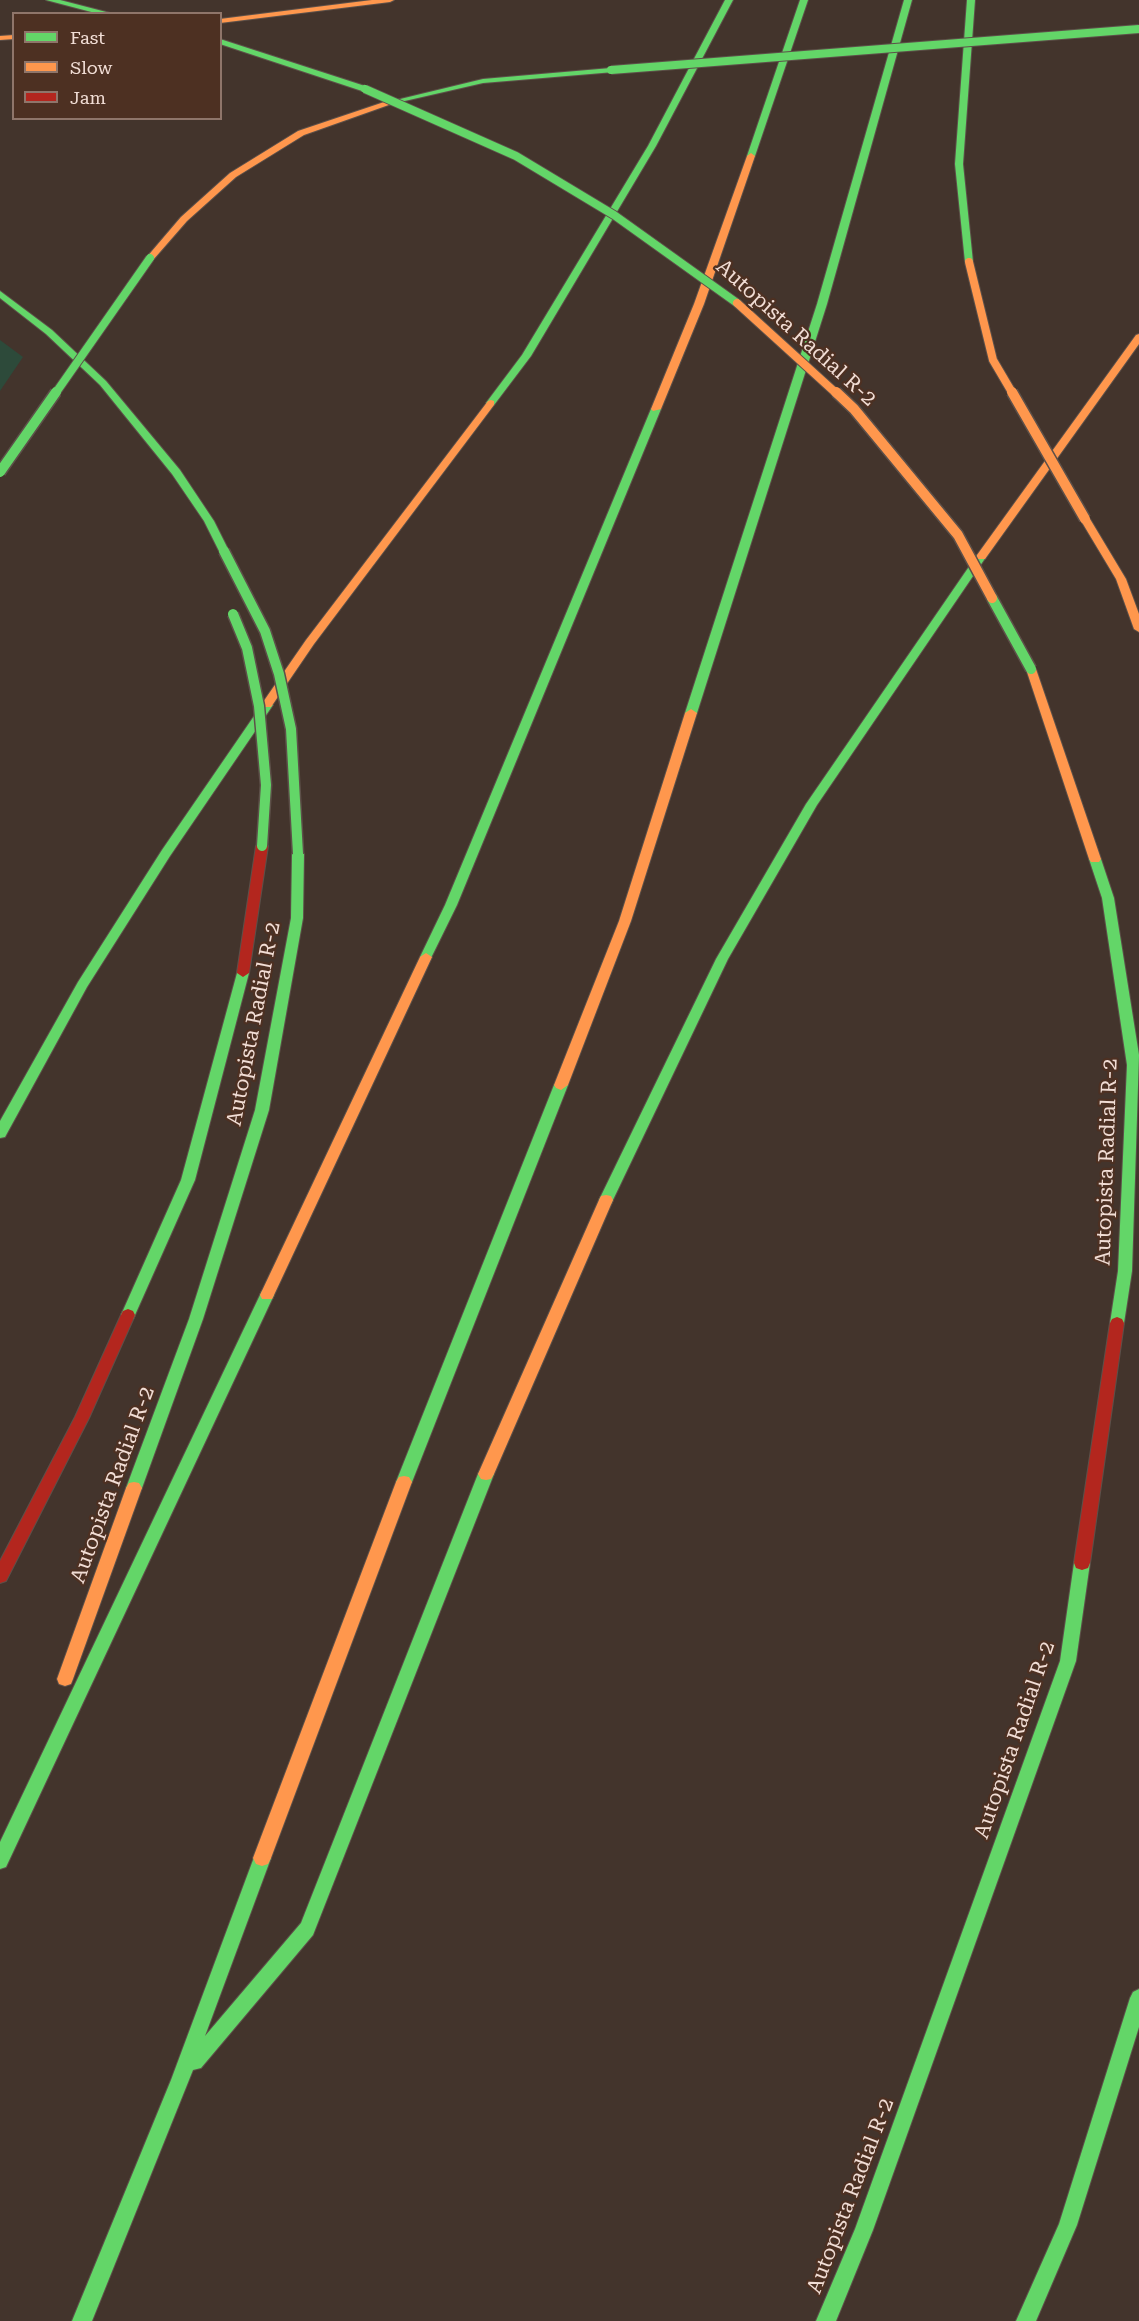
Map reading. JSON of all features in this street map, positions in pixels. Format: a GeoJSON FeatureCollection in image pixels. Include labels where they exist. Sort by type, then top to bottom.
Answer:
{"type":"FeatureCollection","features":[{"type":"Feature","properties":{"kind":"highway"},"geometry":{"type":"LineString","coordinates":[[50,0],[102,12]]}},
{"type":"Feature","properties":{"kind":"highway"},"geometry":{"type":"LineString","coordinates":[[222,21],[390,0]]}},
{"type":"Feature","properties":{"kind":"highway"},"geometry":{"type":"LineString","coordinates":[[0,1133],[82,985],[172,843],[310,642],[526,356],[652,146],[729,0]]}},
{"type":"Feature","properties":{"kind":"highway"},"geometry":{"type":"LineString","coordinates":[[0,1858],[451,905],[699,303],[797,27],[804,0]]}},
{"type":"Feature","properties":{"kind":"highway"},"geometry":{"type":"LineString","coordinates":[[82,2321],[180,2080],[352,1612],[625,921],[822,304],[908,0]]}},
{"type":"Feature","properties":{"kind":"highway"},"geometry":{"type":"LineString","coordinates":[[971,0],[959,164],[969,262],[993,360],[1121,579],[1139,629]]}},
{"type":"Feature","properties":{"kind":"highway"},"geometry":{"type":"LineString","coordinates":[[0,472],[150,258],[184,219],[232,175],[301,134],[381,105],[483,81],[1139,29]]}},
{"type":"Feature","properties":{"kind":"highway","name":"Autopista Radial R-2"},"geometry":{"type":"LineString","coordinates":[[222,41],[365,89],[516,156],[614,215],[730,297],[854,409],[958,535],[1031,669],[1110,909],[1134,1065],[1125,1271],[1068,1661],[864,2230],[826,2321]]}},
{"type":"Feature","properties":{"kind":"highway","name":"Autopista Radial R-2"},"geometry":{"type":"LineString","coordinates":[[0,294],[49,332],[103,383],[138,423],[209,521],[265,631],[279,674],[291,729],[298,854],[297,918],[262,1110],[196,1319],[61,1688]]}},
{"type":"Feature","properties":{"kind":"highway"},"geometry":{"type":"LineString","coordinates":[[180,2080],[307,1929],[479,1492],[544,1337],[631,1143],[722,959],[812,804],[937,618],[1139,337]]}},
{"type":"Feature","properties":{"kind":"highway"},"geometry":{"type":"LineString","coordinates":[[216,572],[224,551]]}},
{"type":"Feature","properties":{"kind":"highway"},"geometry":{"type":"LineString","coordinates":[[0,1576],[82,1418],[188,1180],[241,989],[262,846],[267,785],[259,706],[247,648],[230,604]]}},
{"type":"Feature","properties":{"kind":"highway"},"geometry":{"type":"LineString","coordinates":[[0,1858],[45,1733]]}},
{"type":"Feature","properties":{"kind":"highway"},"geometry":{"type":"LineString","coordinates":[[1026,2321],[1068,2225],[1139,1998]]}},
{"type":"Feature","properties":{"kind":"green space"},"geometry":{"type":"Polygon","coordinates":[[[0,340],[23,357],[0,391],[0,340]]]}},
{"type":"Feature","properties":{"kind":"traffic: fast"},"geometry":{"type":"LineString","coordinates":[[50,0],[102,12]]}},
{"type":"Feature","properties":{"kind":"traffic: fast"},"geometry":{"type":"LineString","coordinates":[[491,403],[526,356],[652,146],[729,0]]}},
{"type":"Feature","properties":{"kind":"traffic: fast"},"geometry":{"type":"LineString","coordinates":[[751,156],[804,0]]}},
{"type":"Feature","properties":{"kind":"traffic: fast"},"geometry":{"type":"LineString","coordinates":[[691,713],[822,304],[908,0]]}},
{"type":"Feature","properties":{"kind":"traffic: fast"},"geometry":{"type":"LineString","coordinates":[[969,262],[959,164],[971,0]]}},
{"type":"Feature","properties":{"kind":"traffic: fast"},"geometry":{"type":"LineString","coordinates":[[611,70],[1139,29]]}},
{"type":"Feature","properties":{"kind":"traffic: fast"},"geometry":{"type":"LineString","coordinates":[[222,42],[365,89]]}},
{"type":"Feature","properties":{"kind":"traffic: fast"},"geometry":{"type":"LineString","coordinates":[[396,101],[483,81],[611,70]]}},
{"type":"Feature","properties":{"kind":"traffic: fast"},"geometry":{"type":"LineString","coordinates":[[365,89],[516,156],[614,215],[737,303]]}},
{"type":"Feature","properties":{"kind":"traffic: fast"},"geometry":{"type":"LineString","coordinates":[[0,472],[150,258]]}},
{"type":"Feature","properties":{"kind":"traffic: fast"},"geometry":{"type":"LineString","coordinates":[[0,294],[49,332],[103,383],[176,472],[209,521],[224,551]]}},
{"type":"Feature","properties":{"kind":"traffic: fast"},"geometry":{"type":"LineString","coordinates":[[426,957],[451,905],[656,409]]}},
{"type":"Feature","properties":{"kind":"traffic: fast"},"geometry":{"type":"LineString","coordinates":[[224,551],[265,631],[279,674],[291,729],[298,854]]}},
{"type":"Feature","properties":{"kind":"traffic: fast"},"geometry":{"type":"LineString","coordinates":[[606,1200],[722,959],[812,804],[981,557]]}},
{"type":"Feature","properties":{"kind":"traffic: fast"},"geometry":{"type":"LineString","coordinates":[[992,598],[1031,669]]}},
{"type":"Feature","properties":{"kind":"traffic: fast"},"geometry":{"type":"LineString","coordinates":[[233,614],[247,648],[259,706],[266,785],[262,846]]}},
{"type":"Feature","properties":{"kind":"traffic: fast"},"geometry":{"type":"LineString","coordinates":[[0,1133],[82,985],[166,853],[267,705]]}},
{"type":"Feature","properties":{"kind":"traffic: fast"},"geometry":{"type":"LineString","coordinates":[[134,1488],[196,1319],[262,1110],[297,918],[298,854]]}},
{"type":"Feature","properties":{"kind":"traffic: fast"},"geometry":{"type":"LineString","coordinates":[[1095,859],[1108,898],[1134,1065],[1125,1271],[1117,1323]]}},
{"type":"Feature","properties":{"kind":"traffic: fast"},"geometry":{"type":"LineString","coordinates":[[128,1315],[188,1180],[243,973]]}},
{"type":"Feature","properties":{"kind":"traffic: fast"},"geometry":{"type":"LineString","coordinates":[[404,1482],[561,1085]]}},
{"type":"Feature","properties":{"kind":"traffic: fast"},"geometry":{"type":"LineString","coordinates":[[0,1861],[267,1295]]}},
{"type":"Feature","properties":{"kind":"traffic: fast"},"geometry":{"type":"LineString","coordinates":[[195,2062],[307,1929],[486,1474]]}},
{"type":"Feature","properties":{"kind":"traffic: fast"},"geometry":{"type":"LineString","coordinates":[[826,2321],[864,2230],[1068,1661],[1082,1563]]}},
{"type":"Feature","properties":{"kind":"traffic: fast"},"geometry":{"type":"LineString","coordinates":[[82,2321],[180,2080],[262,1858]]}},
{"type":"Feature","properties":{"kind":"traffic: fast"},"geometry":{"type":"LineString","coordinates":[[1026,2321],[1068,2225],[1139,1998]]}},
{"type":"Feature","properties":{"kind":"traffic: slow"},"geometry":{"type":"LineString","coordinates":[[222,21],[390,0]]}},
{"type":"Feature","properties":{"kind":"traffic: slow"},"geometry":{"type":"LineString","coordinates":[[0,38],[12,37]]}},
{"type":"Feature","properties":{"kind":"traffic: slow"},"geometry":{"type":"LineString","coordinates":[[150,258],[184,219],[233,175],[301,133],[396,101]]}},
{"type":"Feature","properties":{"kind":"traffic: slow"},"geometry":{"type":"LineString","coordinates":[[656,409],[699,304],[751,156]]}},
{"type":"Feature","properties":{"kind":"traffic: slow"},"geometry":{"type":"LineString","coordinates":[[969,262],[993,360],[1085,519]]}},
{"type":"Feature","properties":{"kind":"traffic: slow"},"geometry":{"type":"LineString","coordinates":[[737,303],[854,409],[958,535],[992,598]]}},
{"type":"Feature","properties":{"kind":"traffic: slow"},"geometry":{"type":"LineString","coordinates":[[981,557],[1139,337]]}},
{"type":"Feature","properties":{"kind":"traffic: slow"},"geometry":{"type":"LineString","coordinates":[[267,705],[310,642],[491,403]]}},
{"type":"Feature","properties":{"kind":"traffic: slow"},"geometry":{"type":"LineString","coordinates":[[1085,519],[1121,579],[1139,629]]}},
{"type":"Feature","properties":{"kind":"traffic: slow"},"geometry":{"type":"LineString","coordinates":[[1031,669],[1095,859]]}},
{"type":"Feature","properties":{"kind":"traffic: slow"},"geometry":{"type":"LineString","coordinates":[[561,1085],[625,921],[691,713]]}},
{"type":"Feature","properties":{"kind":"traffic: slow"},"geometry":{"type":"LineString","coordinates":[[267,1295],[426,957]]}},
{"type":"Feature","properties":{"kind":"traffic: slow"},"geometry":{"type":"LineString","coordinates":[[486,1474],[606,1200]]}},
{"type":"Feature","properties":{"kind":"traffic: slow"},"geometry":{"type":"LineString","coordinates":[[262,1858],[404,1482]]}},
{"type":"Feature","properties":{"kind":"traffic: slow"},"geometry":{"type":"LineString","coordinates":[[65,1679],[134,1488]]}},
{"type":"Feature","properties":{"kind":"traffic: jam"},"geometry":{"type":"LineString","coordinates":[[243,973],[262,846]]}},
{"type":"Feature","properties":{"kind":"traffic: jam"},"geometry":{"type":"LineString","coordinates":[[0,1576],[82,1418],[128,1315]]}},
{"type":"Feature","properties":{"kind":"traffic: jam"},"geometry":{"type":"LineString","coordinates":[[1082,1563],[1117,1323]]}}]}
